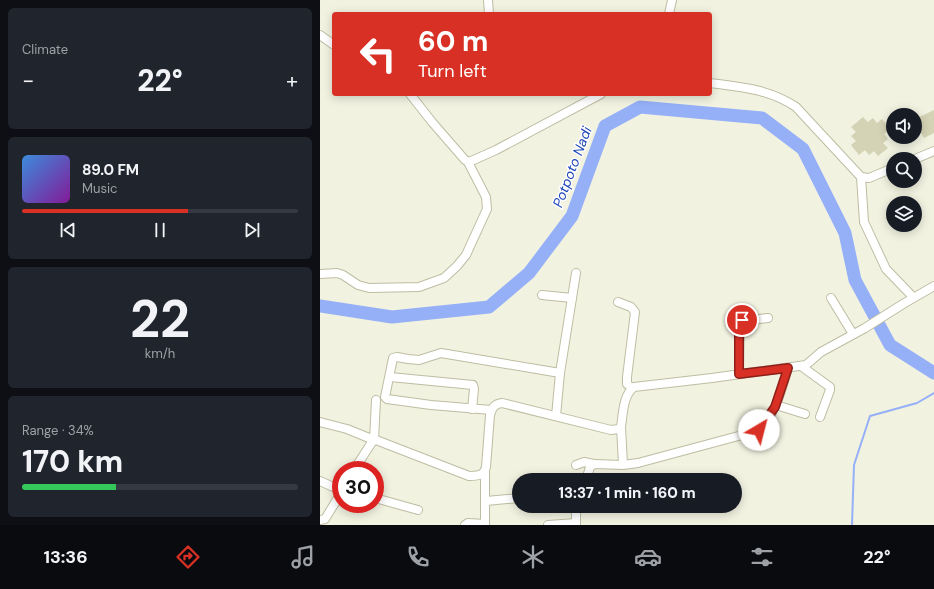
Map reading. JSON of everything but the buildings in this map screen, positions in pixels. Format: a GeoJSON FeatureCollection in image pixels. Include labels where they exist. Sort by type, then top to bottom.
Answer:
{"type":"FeatureCollection","features":[{"type":"Feature","properties":{"kind":"street"},"geometry":{"type":"LineString","coordinates":[[488,0],[489,12]]}},
{"type":"Feature","properties":{"kind":"street"},"geometry":{"type":"LineString","coordinates":[[669,12],[672,0]]}},
{"type":"Feature","properties":{"kind":"street"},"geometry":{"type":"LineString","coordinates":[[320,35],[332,44]]}},
{"type":"Feature","properties":{"kind":"street"},"geometry":{"type":"LineString","coordinates":[[712,83],[758,90],[777,96],[796,107],[861,177],[864,222],[886,269],[913,297]]}},
{"type":"Feature","properties":{"kind":"street"},"geometry":{"type":"LineString","coordinates":[[320,274],[337,273],[343,275],[358,285],[369,288],[419,287],[444,278],[466,255],[487,209],[486,197],[469,162],[432,122],[412,96]]}},
{"type":"Feature","properties":{"kind":"street"},"geometry":{"type":"LineString","coordinates":[[469,162],[480,158],[597,96]]}},
{"type":"Feature","properties":{"kind":"street"},"geometry":{"type":"LineString","coordinates":[[922,156],[934,151]]}},
{"type":"Feature","properties":{"kind":"street"},"geometry":{"type":"LineString","coordinates":[[861,177],[870,178],[886,171]]}},
{"type":"Feature","properties":{"kind":"street"},"geometry":{"type":"LineString","coordinates":[[556,416],[560,373],[576,273]]}},
{"type":"Feature","properties":{"kind":"street"},"geometry":{"type":"LineString","coordinates":[[623,465],[621,426],[627,396],[632,388],[636,386],[788,368],[808,364],[821,352],[865,328],[913,297],[934,286]]}},
{"type":"Feature","properties":{"kind":"street"},"geometry":{"type":"LineString","coordinates":[[542,294],[572,298]]}},
{"type":"Feature","properties":{"kind":"street"},"geometry":{"type":"LineString","coordinates":[[830,298],[854,334]]}},
{"type":"Feature","properties":{"kind":"street"},"geometry":{"type":"LineString","coordinates":[[618,302],[631,307],[634,312],[627,377],[627,384],[632,388]]}},
{"type":"Feature","properties":{"kind":"street"},"geometry":{"type":"LineString","coordinates":[[739,374],[740,321],[768,318]]}},
{"type":"Feature","properties":{"kind":"street"},"geometry":{"type":"LineString","coordinates":[[491,410],[388,400],[385,397],[387,379],[394,357],[419,360],[441,353],[560,373]]}},
{"type":"Feature","properties":{"kind":"street"},"geometry":{"type":"LineString","coordinates":[[801,366],[830,388],[820,417]]}},
{"type":"Feature","properties":{"kind":"street"},"geometry":{"type":"LineString","coordinates":[[576,464],[584,462],[594,464],[623,465],[645,461],[754,433],[761,428],[776,405],[788,368]]}},
{"type":"Feature","properties":{"kind":"street"},"geometry":{"type":"LineString","coordinates":[[387,379],[473,385],[472,408]]}},
{"type":"Feature","properties":{"kind":"street"},"geometry":{"type":"LineString","coordinates":[[360,461],[374,440],[376,400]]}},
{"type":"Feature","properties":{"kind":"street"},"geometry":{"type":"LineString","coordinates":[[465,525],[468,523],[485,525],[485,472],[491,410],[494,406],[502,403],[611,430],[618,429],[621,426]]}},
{"type":"Feature","properties":{"kind":"street"},"geometry":{"type":"LineString","coordinates":[[776,405],[805,414]]}},
{"type":"Feature","properties":{"kind":"street"},"geometry":{"type":"LineString","coordinates":[[320,422],[378,440],[469,476],[481,475],[485,472]]}},
{"type":"Feature","properties":{"kind":"street"},"geometry":{"type":"LineString","coordinates":[[588,473],[590,467],[594,464]]}},
{"type":"Feature","properties":{"kind":"street"},"geometry":{"type":"LineString","coordinates":[[320,481],[332,486]]}},
{"type":"Feature","properties":{"kind":"street"},"geometry":{"type":"LineString","coordinates":[[486,501],[512,499]]}},
{"type":"Feature","properties":{"kind":"street"},"geometry":{"type":"LineString","coordinates":[[384,501],[418,510]]}},
{"type":"Feature","properties":{"kind":"street"},"geometry":{"type":"LineString","coordinates":[[322,522],[332,507]]}},
{"type":"Feature","properties":{"kind":"street"},"geometry":{"type":"LineString","coordinates":[[548,525],[576,524],[576,513]]}},
{"type":"Feature","properties":{"kind":"waterway","name":"Potpoto Nadi"},"geometry":{"type":"LineString","coordinates":[[320,306],[392,317],[489,307],[529,273],[572,216],[605,126],[640,107],[762,118],[803,149],[845,233],[855,280],[890,345],[934,373]]}},
{"type":"Feature","properties":{"kind":"waterway"},"geometry":{"type":"LineString","coordinates":[[852,525],[854,465],[870,416],[917,403],[934,393]]}},
{"type":"Feature","properties":{"kind":"route"},"geometry":{"type":"LineString","coordinates":[[742,320],[739,323],[739,374],[788,368],[775,407],[759,430]]}}]}
